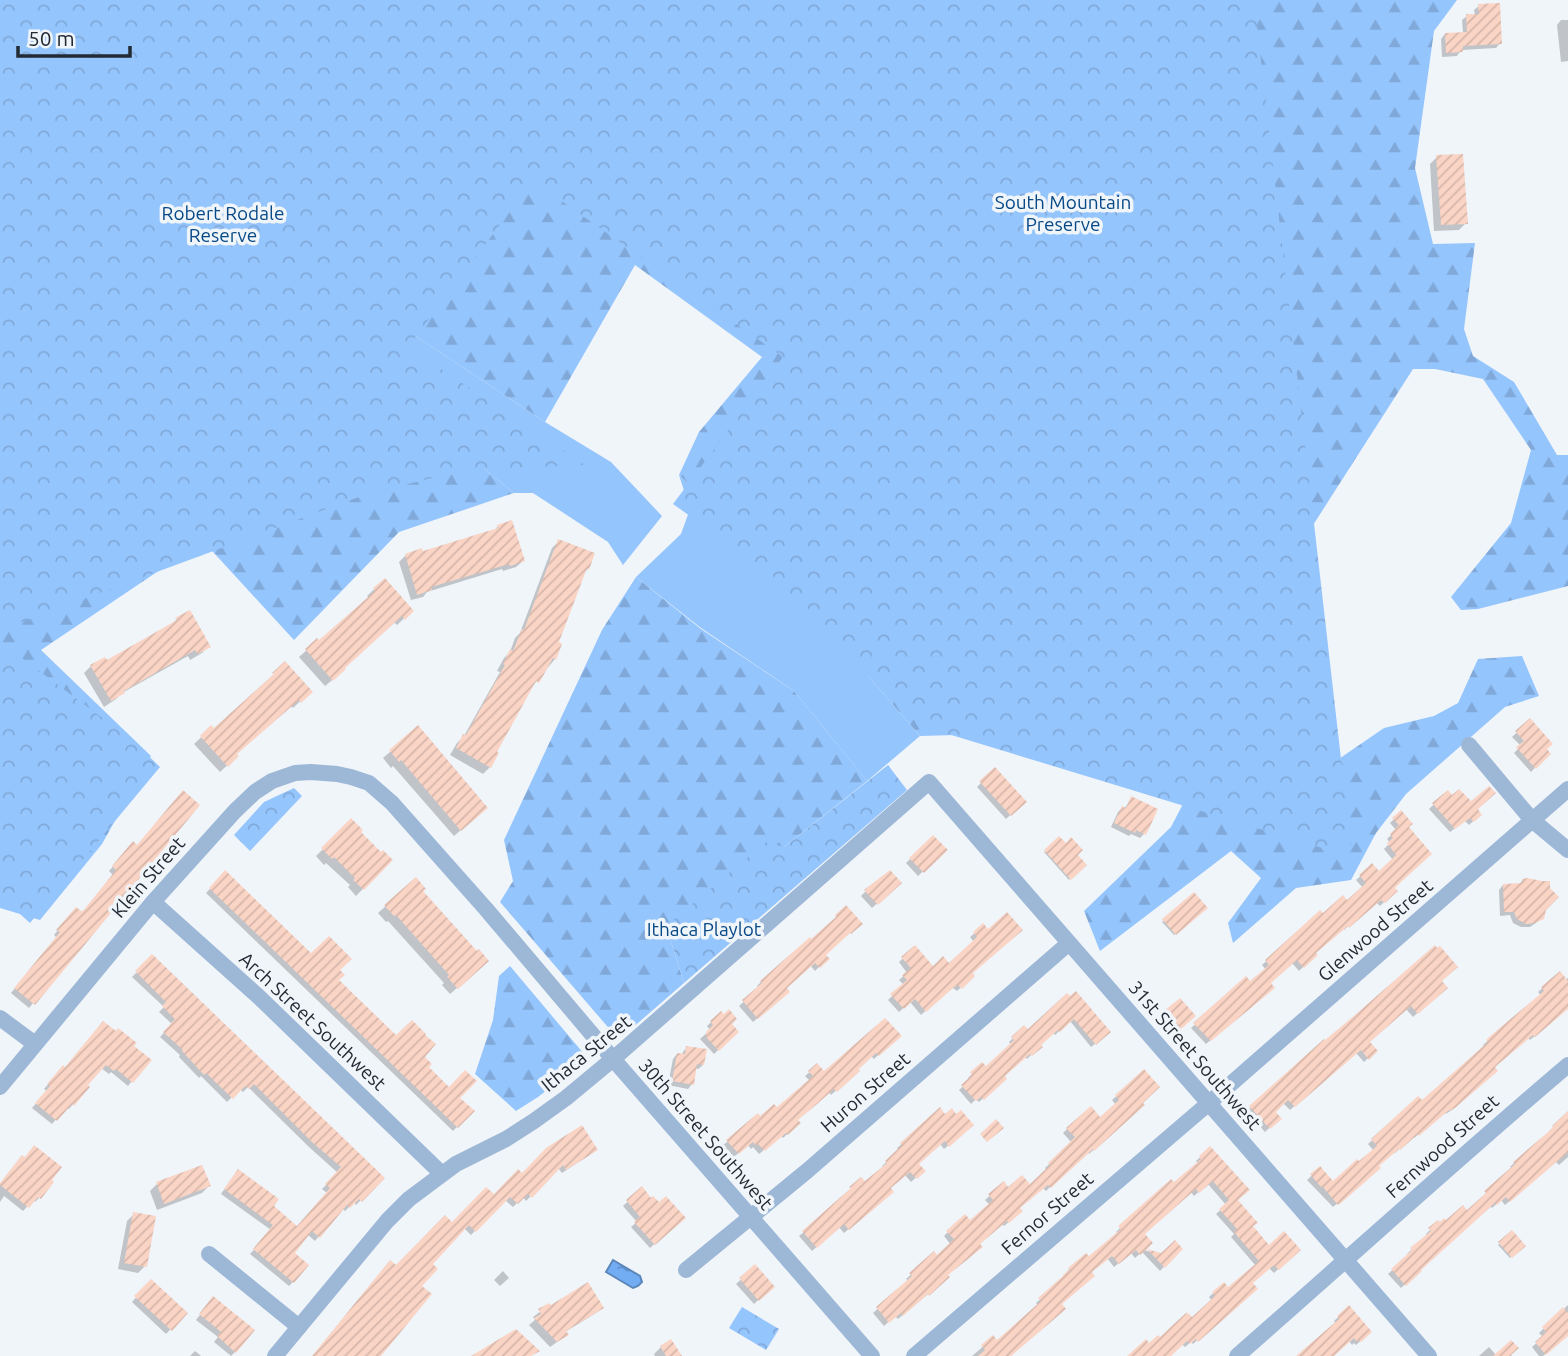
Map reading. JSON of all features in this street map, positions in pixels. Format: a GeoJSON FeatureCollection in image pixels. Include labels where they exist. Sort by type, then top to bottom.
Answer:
{"type":"FeatureCollection","features":[{"type":"Feature","properties":{"kind":"street"},"geometry":{"type":"LineString","coordinates":[[1469,746],[1532,820],[1568,850]]}},
{"type":"Feature","properties":{"kind":"street","name":"Klein Street"},"geometry":{"type":"LineString","coordinates":[[0,1087],[153,902],[255,792],[272,781],[295,773],[337,774],[369,783]]}},
{"type":"Feature","properties":{"kind":"street","name":"31st Street Southwest"},"geometry":{"type":"LineString","coordinates":[[929,782],[1429,1356]]}},
{"type":"Feature","properties":{"kind":"street","name":"Ithaca Street"},"geometry":{"type":"LineString","coordinates":[[275,1356],[387,1221],[410,1199],[456,1164],[506,1139],[566,1098],[614,1059],[929,782]]}},
{"type":"Feature","properties":{"kind":"street","name":"30th Street Southwest"},"geometry":{"type":"LineString","coordinates":[[369,783],[400,812],[486,909],[872,1356]]}},
{"type":"Feature","properties":{"kind":"street","name":"Glenwood Street"},"geometry":{"type":"LineString","coordinates":[[1209,1103],[1568,789]]}},
{"type":"Feature","properties":{"kind":"street","name":"Arch Street Southwest"},"geometry":{"type":"LineString","coordinates":[[153,902],[259,997],[442,1174]]}},
{"type":"Feature","properties":{"kind":"street","name":"Huron Street"},"geometry":{"type":"LineString","coordinates":[[686,1270],[752,1218],[1069,943]]}},
{"type":"Feature","properties":{"kind":"street"},"geometry":{"type":"LineString","coordinates":[[0,1018],[35,1044]]}},
{"type":"Feature","properties":{"kind":"street","name":"Fernwood Street"},"geometry":{"type":"LineString","coordinates":[[1237,1356],[1568,1065]]}},
{"type":"Feature","properties":{"kind":"street","name":"Fernor Street"},"geometry":{"type":"LineString","coordinates":[[914,1356],[1209,1103]]}},
{"type":"Feature","properties":{"kind":"street"},"geometry":{"type":"LineString","coordinates":[[209,1254],[299,1327]]}},
{"type":"Feature","properties":{"kind":"green space","name":"South Mountain Preserve"},"geometry":{"type":"Polygon","coordinates":[[[0,0],[1457,0],[1434,31],[1415,168],[1433,244],[1475,243],[1464,329],[1473,356],[1514,382],[1557,455],[1568,455],[1568,586],[1478,609],[1461,610],[1451,597],[1511,523],[1531,450],[1483,379],[1435,369],[1413,369],[1176,739],[1333,763],[1384,728],[1434,716],[1458,703],[1478,659],[1522,656],[1539,696],[1505,707],[1406,794],[1376,833],[1351,880],[1296,888],[1233,943],[1228,923],[1261,878],[1231,851],[1100,951],[1084,911],[1171,827],[1185,800],[993,734],[920,736],[758,549],[679,475],[699,432],[762,357],[635,265],[545,422],[387,317],[0,0]]]}},
{"type":"Feature","properties":{"kind":"green space"},"geometry":{"type":"Polygon","coordinates":[[[0,0],[1254,0],[1351,846],[1342,854],[948,734],[854,666],[771,574],[673,504],[783,357],[533,181],[408,347],[585,465],[465,470],[367,494],[0,630],[0,0]]]}},
{"type":"Feature","properties":{"kind":"green space"},"geometry":{"type":"Polygon","coordinates":[[[241,276],[387,317],[545,422],[611,462],[662,516],[623,565],[608,542],[533,493],[514,493],[241,276]]]}},
{"type":"Feature","properties":{"kind":"green space"},"geometry":{"type":"Polygon","coordinates":[[[241,276],[514,493],[399,532],[294,640],[203,541],[41,650],[151,756],[102,844],[40,920],[0,908],[0,396],[241,276]]]}},
{"type":"Feature","properties":{"kind":"green space"},"geometry":{"type":"Polygon","coordinates":[[[679,475],[758,549],[920,736],[867,781],[794,691],[701,628],[636,577],[681,534],[690,509],[679,475]]]}},
{"type":"Feature","properties":{"kind":"green space"},"geometry":{"type":"Polygon","coordinates":[[[636,577],[701,629],[794,691],[867,781],[784,847],[666,926],[684,983],[631,1029],[613,1033],[500,902],[513,881],[504,840],[602,630],[636,577]]]}},
{"type":"Feature","properties":{"kind":"green space"},"geometry":{"type":"Polygon","coordinates":[[[0,642],[131,739],[160,767],[30,923],[0,896],[0,642]]]}},
{"type":"Feature","properties":{"kind":"green space","name":"Ithaca Playlot"},"geometry":{"type":"Polygon","coordinates":[[[888,765],[907,790],[684,983],[666,926],[766,842],[784,847],[888,765]]]}},
{"type":"Feature","properties":{"kind":"green space"},"geometry":{"type":"Polygon","coordinates":[[[294,788],[302,796],[250,851],[234,835],[264,802],[294,788]]]}},
{"type":"Feature","properties":{"kind":"green space"},"geometry":{"type":"Polygon","coordinates":[[[510,966],[584,1054],[586,1060],[516,1111],[475,1074],[493,1020],[499,976],[510,966]]]}},
{"type":"Feature","properties":{"kind":"green space"},"geometry":{"type":"Polygon","coordinates":[[[742,1307],[779,1329],[766,1350],[729,1328],[742,1307]]]}},
{"type":"Feature","properties":{"kind":"water"},"geometry":{"type":"Polygon","coordinates":[[[613,1260],[640,1276],[642,1282],[633,1288],[606,1272],[613,1260]]]}},
{"type":"Feature","properties":{"kind":"building"},"geometry":{"type":"Polygon","coordinates":[[[1500,3],[1502,44],[1463,46],[1463,52],[1446,53],[1445,33],[1467,32],[1466,14],[1479,14],[1478,4],[1500,3]]]}},
{"type":"Feature","properties":{"kind":"building"},"geometry":{"type":"Polygon","coordinates":[[[1463,154],[1468,224],[1441,225],[1436,155],[1463,154]]]}},
{"type":"Feature","properties":{"kind":"building"},"geometry":{"type":"Polygon","coordinates":[[[512,520],[525,561],[431,587],[432,590],[417,595],[405,554],[498,528],[497,525],[512,520]]]}},
{"type":"Feature","properties":{"kind":"building"},"geometry":{"type":"Polygon","coordinates":[[[558,539],[595,553],[559,642],[562,644],[556,660],[553,658],[539,683],[536,681],[491,768],[456,748],[505,665],[503,664],[510,649],[513,651],[522,629],[524,630],[558,539]]]}},
{"type":"Feature","properties":{"kind":"building"},"geometry":{"type":"Polygon","coordinates":[[[385,578],[414,611],[405,620],[402,616],[333,681],[305,649],[375,591],[373,588],[385,578]]]}},
{"type":"Feature","properties":{"kind":"building"},"geometry":{"type":"Polygon","coordinates":[[[190,610],[211,647],[198,654],[195,650],[111,701],[90,665],[105,657],[107,660],[190,610]]]}},
{"type":"Feature","properties":{"kind":"building"},"geometry":{"type":"Polygon","coordinates":[[[285,661],[313,692],[301,703],[299,700],[237,754],[239,756],[228,767],[200,736],[211,725],[214,728],[285,661]]]}},
{"type":"Feature","properties":{"kind":"building"},"geometry":{"type":"Polygon","coordinates":[[[1530,718],[1553,744],[1547,749],[1551,754],[1536,769],[1516,747],[1524,741],[1515,731],[1530,718]]]}},
{"type":"Feature","properties":{"kind":"building"},"geometry":{"type":"Polygon","coordinates":[[[418,725],[488,808],[461,831],[401,760],[399,762],[389,750],[418,725]]]}},
{"type":"Feature","properties":{"kind":"building"},"geometry":{"type":"Polygon","coordinates":[[[995,767],[1027,802],[1011,816],[979,781],[995,767]]]}},
{"type":"Feature","properties":{"kind":"building"},"geometry":{"type":"Polygon","coordinates":[[[1489,786],[1496,793],[1478,809],[1482,815],[1474,822],[1470,818],[1455,829],[1432,803],[1448,790],[1452,795],[1459,789],[1471,801],[1489,786]]]}},
{"type":"Feature","properties":{"kind":"building"},"geometry":{"type":"Polygon","coordinates":[[[183,790],[200,805],[35,1005],[14,988],[60,932],[56,930],[76,907],[83,911],[116,870],[112,866],[133,841],[137,845],[183,790]]]}},
{"type":"Feature","properties":{"kind":"building"},"geometry":{"type":"Polygon","coordinates":[[[1131,796],[1158,809],[1146,835],[1114,823],[1122,806],[1126,808],[1131,796]]]}},
{"type":"Feature","properties":{"kind":"building"},"geometry":{"type":"Polygon","coordinates":[[[1401,810],[1413,824],[1409,827],[1432,854],[1395,888],[1398,891],[1385,903],[1381,900],[1349,928],[1348,926],[1316,953],[1318,955],[1304,968],[1297,960],[1271,983],[1275,988],[1211,1041],[1193,1023],[1246,976],[1250,981],[1269,965],[1265,960],[1320,910],[1323,913],[1343,895],[1347,900],[1366,883],[1359,875],[1372,863],[1379,871],[1396,855],[1387,843],[1393,838],[1390,834],[1399,825],[1392,818],[1401,810]]]}},
{"type":"Feature","properties":{"kind":"building"},"geometry":{"type":"Polygon","coordinates":[[[351,818],[381,852],[383,850],[393,860],[364,890],[334,857],[332,859],[321,848],[351,818]]]}},
{"type":"Feature","properties":{"kind":"building"},"geometry":{"type":"Polygon","coordinates":[[[933,835],[948,850],[924,873],[909,858],[933,835]]]}},
{"type":"Feature","properties":{"kind":"building"},"geometry":{"type":"Polygon","coordinates":[[[1059,836],[1066,843],[1071,837],[1083,850],[1078,855],[1087,865],[1071,880],[1044,850],[1059,836]]]}},
{"type":"Feature","properties":{"kind":"building"},"geometry":{"type":"Polygon","coordinates":[[[225,870],[311,953],[329,936],[352,959],[340,970],[345,975],[339,980],[396,1035],[412,1020],[436,1044],[425,1057],[432,1064],[429,1067],[449,1087],[465,1070],[477,1081],[460,1098],[475,1111],[458,1128],[209,888],[225,870]]]}},
{"type":"Feature","properties":{"kind":"building"},"geometry":{"type":"Polygon","coordinates":[[[890,870],[902,883],[878,905],[864,890],[890,870]]]}},
{"type":"Feature","properties":{"kind":"building"},"geometry":{"type":"Polygon","coordinates":[[[416,877],[426,889],[423,891],[489,961],[458,989],[447,977],[449,975],[384,905],[416,877]]]}},
{"type":"Feature","properties":{"kind":"building"},"geometry":{"type":"Polygon","coordinates":[[[1522,879],[1550,881],[1550,888],[1559,897],[1546,910],[1544,919],[1526,924],[1517,919],[1514,912],[1504,912],[1503,884],[1522,883],[1522,879]]]}},
{"type":"Feature","properties":{"kind":"building"},"geometry":{"type":"Polygon","coordinates":[[[1194,892],[1208,908],[1176,935],[1162,919],[1194,892]]]}},
{"type":"Feature","properties":{"kind":"building"},"geometry":{"type":"Polygon","coordinates":[[[846,905],[863,924],[826,955],[830,959],[820,968],[815,963],[787,988],[790,992],[758,1019],[742,1000],[762,983],[760,981],[836,917],[846,905]]]}},
{"type":"Feature","properties":{"kind":"building"},"geometry":{"type":"Polygon","coordinates":[[[1007,912],[1023,930],[973,973],[975,976],[962,989],[958,985],[953,988],[926,1012],[915,999],[904,1009],[890,994],[907,980],[902,975],[911,968],[901,957],[915,945],[933,966],[943,956],[949,963],[977,937],[973,932],[983,923],[988,929],[1007,912]]]}},
{"type":"Feature","properties":{"kind":"building"},"geometry":{"type":"Polygon","coordinates":[[[1435,945],[1437,948],[1440,946],[1458,967],[1442,981],[1448,988],[1418,1014],[1411,1006],[1370,1042],[1378,1051],[1369,1060],[1361,1050],[1295,1107],[1288,1100],[1276,1112],[1282,1119],[1270,1129],[1249,1106],[1435,945]]]}},
{"type":"Feature","properties":{"kind":"building"},"geometry":{"type":"Polygon","coordinates":[[[152,954],[385,1178],[362,1202],[359,1199],[350,1208],[347,1205],[320,1238],[312,1231],[295,1253],[309,1265],[294,1283],[253,1249],[273,1225],[224,1189],[238,1169],[279,1199],[274,1206],[297,1226],[330,1188],[325,1184],[341,1167],[254,1084],[249,1089],[245,1086],[233,1099],[206,1073],[204,1075],[163,1032],[175,1019],[162,1006],[166,1002],[135,971],[152,954]]]}},
{"type":"Feature","properties":{"kind":"building"},"geometry":{"type":"Polygon","coordinates":[[[1560,971],[1568,981],[1568,1009],[1495,1067],[1498,1071],[1455,1108],[1399,1149],[1338,1205],[1310,1174],[1320,1166],[1333,1181],[1357,1159],[1359,1161],[1377,1146],[1371,1139],[1418,1096],[1422,1100],[1488,1042],[1486,1040],[1489,1037],[1544,991],[1541,987],[1560,971]]]}},
{"type":"Feature","properties":{"kind":"building"},"geometry":{"type":"Polygon","coordinates":[[[1076,991],[1111,1032],[1096,1045],[1074,1019],[1005,1076],[1007,1079],[984,1100],[981,1097],[976,1101],[961,1085],[972,1075],[970,1072],[982,1062],[986,1066],[1014,1040],[1011,1037],[1024,1025],[1028,1029],[1067,993],[1070,996],[1076,991]]]}},
{"type":"Feature","properties":{"kind":"building"},"geometry":{"type":"Polygon","coordinates":[[[1180,998],[1196,1016],[1181,1029],[1165,1010],[1180,998]]]}},
{"type":"Feature","properties":{"kind":"building"},"geometry":{"type":"Polygon","coordinates":[[[729,1009],[737,1019],[732,1024],[739,1032],[719,1051],[706,1037],[706,1032],[713,1025],[710,1021],[721,1011],[724,1014],[729,1009]]]}},
{"type":"Feature","properties":{"kind":"building"},"geometry":{"type":"Polygon","coordinates":[[[885,1018],[902,1036],[879,1056],[876,1053],[837,1092],[834,1089],[798,1120],[801,1123],[788,1135],[786,1133],[765,1151],[753,1142],[739,1154],[726,1140],[758,1113],[760,1116],[774,1104],[777,1107],[813,1076],[808,1071],[817,1063],[824,1071],[885,1018]]]}},
{"type":"Feature","properties":{"kind":"building"},"geometry":{"type":"Polygon","coordinates":[[[103,1021],[116,1031],[118,1028],[137,1043],[134,1046],[152,1060],[133,1083],[116,1069],[114,1071],[106,1065],[74,1106],[72,1104],[57,1121],[35,1103],[50,1086],[47,1084],[63,1065],[65,1067],[103,1021]]]}},
{"type":"Feature","properties":{"kind":"building"},"geometry":{"type":"Polygon","coordinates":[[[686,1046],[707,1049],[704,1065],[697,1064],[694,1085],[672,1081],[677,1053],[685,1054],[686,1046]]]}},
{"type":"Feature","properties":{"kind":"building"},"geometry":{"type":"Polygon","coordinates":[[[1144,1069],[1160,1087],[1143,1103],[1145,1105],[1051,1188],[1048,1185],[1020,1208],[1023,1211],[980,1244],[983,1247],[948,1275],[950,1277],[929,1296],[928,1294],[903,1316],[901,1313],[889,1323],[876,1307],[912,1276],[909,1273],[934,1251],[937,1255],[954,1239],[946,1231],[965,1214],[970,1220],[993,1200],[988,1194],[1004,1181],[1008,1187],[1022,1175],[1030,1184],[1075,1137],[1066,1128],[1091,1106],[1100,1117],[1119,1100],[1115,1095],[1144,1069]]]}},
{"type":"Feature","properties":{"kind":"building"},"geometry":{"type":"Polygon","coordinates":[[[940,1107],[945,1114],[952,1108],[956,1114],[961,1110],[974,1125],[949,1147],[945,1141],[919,1164],[926,1171],[917,1179],[910,1172],[891,1188],[894,1192],[849,1230],[844,1224],[817,1248],[802,1231],[861,1177],[865,1181],[887,1163],[885,1161],[902,1145],[900,1143],[940,1107]]]}},
{"type":"Feature","properties":{"kind":"building"},"geometry":{"type":"Polygon","coordinates":[[[1568,1111],[1568,1152],[1510,1202],[1506,1197],[1497,1205],[1495,1203],[1406,1286],[1391,1269],[1412,1250],[1410,1248],[1431,1231],[1428,1228],[1438,1220],[1446,1220],[1463,1205],[1467,1210],[1568,1111]]]}},
{"type":"Feature","properties":{"kind":"building"},"geometry":{"type":"Polygon","coordinates":[[[996,1119],[1004,1128],[987,1142],[980,1134],[996,1119]]]}},
{"type":"Feature","properties":{"kind":"building"},"geometry":{"type":"Polygon","coordinates":[[[582,1125],[598,1150],[566,1170],[563,1165],[532,1198],[528,1194],[518,1204],[510,1197],[476,1232],[469,1225],[433,1264],[438,1269],[422,1286],[432,1294],[381,1356],[312,1356],[390,1260],[396,1265],[445,1215],[452,1222],[486,1187],[494,1194],[518,1169],[522,1173],[546,1148],[582,1125]]]}},
{"type":"Feature","properties":{"kind":"building"},"geometry":{"type":"Polygon","coordinates":[[[34,1145],[62,1167],[41,1199],[38,1197],[29,1208],[0,1183],[22,1155],[25,1157],[34,1145]]]}},
{"type":"Feature","properties":{"kind":"building"},"geometry":{"type":"Polygon","coordinates":[[[1210,1146],[1250,1190],[1238,1200],[1258,1223],[1253,1226],[1269,1245],[1284,1231],[1301,1250],[1279,1270],[1274,1265],[1253,1283],[1258,1289],[1198,1342],[1196,1339],[1190,1344],[1187,1341],[1171,1356],[1127,1356],[1146,1339],[1149,1343],[1158,1335],[1160,1337],[1187,1312],[1186,1315],[1188,1313],[1192,1317],[1215,1296],[1212,1292],[1224,1282],[1228,1287],[1259,1261],[1234,1232],[1237,1229],[1219,1209],[1229,1200],[1213,1181],[1199,1193],[1196,1189],[1145,1234],[1153,1243],[1140,1255],[1136,1250],[1119,1264],[1112,1256],[1092,1272],[1095,1276],[1062,1304],[1066,1309],[1011,1356],[978,1356],[985,1350],[981,1345],[993,1335],[997,1340],[1041,1301],[1038,1298],[1070,1269],[1068,1268],[1086,1253],[1089,1256],[1121,1229],[1118,1226],[1171,1179],[1174,1182],[1201,1159],[1199,1156],[1210,1146]]]}},
{"type":"Feature","properties":{"kind":"building"},"geometry":{"type":"Polygon","coordinates":[[[202,1165],[211,1186],[164,1204],[156,1182],[202,1165]]]}},
{"type":"Feature","properties":{"kind":"building"},"geometry":{"type":"Polygon","coordinates":[[[642,1186],[651,1198],[653,1196],[659,1202],[666,1196],[686,1218],[655,1245],[634,1222],[640,1217],[626,1200],[642,1186]]]}},
{"type":"Feature","properties":{"kind":"building"},"geometry":{"type":"Polygon","coordinates":[[[133,1212],[156,1216],[147,1267],[124,1263],[133,1212]]]}},
{"type":"Feature","properties":{"kind":"building"},"geometry":{"type":"Polygon","coordinates":[[[1512,1230],[1526,1246],[1512,1258],[1498,1242],[1512,1230]]]}},
{"type":"Feature","properties":{"kind":"building"},"geometry":{"type":"Polygon","coordinates":[[[1175,1240],[1183,1249],[1165,1268],[1147,1249],[1161,1253],[1175,1240]]]}},
{"type":"Feature","properties":{"kind":"building"},"geometry":{"type":"Polygon","coordinates":[[[755,1264],[775,1287],[759,1301],[739,1278],[755,1264]]]}},
{"type":"Feature","properties":{"kind":"building"},"geometry":{"type":"Polygon","coordinates":[[[151,1279],[188,1313],[172,1331],[134,1296],[151,1279]]]}},
{"type":"Feature","properties":{"kind":"building"},"geometry":{"type":"Polygon","coordinates":[[[588,1282],[604,1308],[566,1331],[569,1335],[557,1342],[534,1318],[541,1314],[538,1309],[549,1303],[551,1305],[588,1282]]]}},
{"type":"Feature","properties":{"kind":"building"},"geometry":{"type":"Polygon","coordinates":[[[213,1296],[255,1330],[236,1353],[217,1336],[221,1332],[199,1314],[213,1296]]]}},
{"type":"Feature","properties":{"kind":"building"},"geometry":{"type":"Polygon","coordinates":[[[1349,1305],[1372,1332],[1361,1342],[1354,1338],[1334,1356],[1296,1356],[1339,1319],[1337,1316],[1349,1305]]]}},
{"type":"Feature","properties":{"kind":"building"},"geometry":{"type":"Polygon","coordinates":[[[1563,1307],[1568,1313],[1568,1336],[1546,1355],[1535,1342],[1546,1332],[1542,1327],[1563,1307]]]}},
{"type":"Feature","properties":{"kind":"building"},"geometry":{"type":"Polygon","coordinates":[[[516,1329],[540,1351],[531,1356],[471,1356],[516,1329]]]}},
{"type":"Feature","properties":{"kind":"building"},"geometry":{"type":"Polygon","coordinates":[[[671,1339],[682,1356],[666,1356],[660,1346],[671,1339]]]}},
{"type":"Feature","properties":{"kind":"building"},"geometry":{"type":"Polygon","coordinates":[[[1511,1340],[1519,1348],[1510,1356],[1493,1356],[1511,1340]]]}},
{"type":"Feature","properties":{"kind":"park label","name":"Robert Rodale Reserve"},"geometry":{"type":"Point","coordinates":[223,224]}}]}
